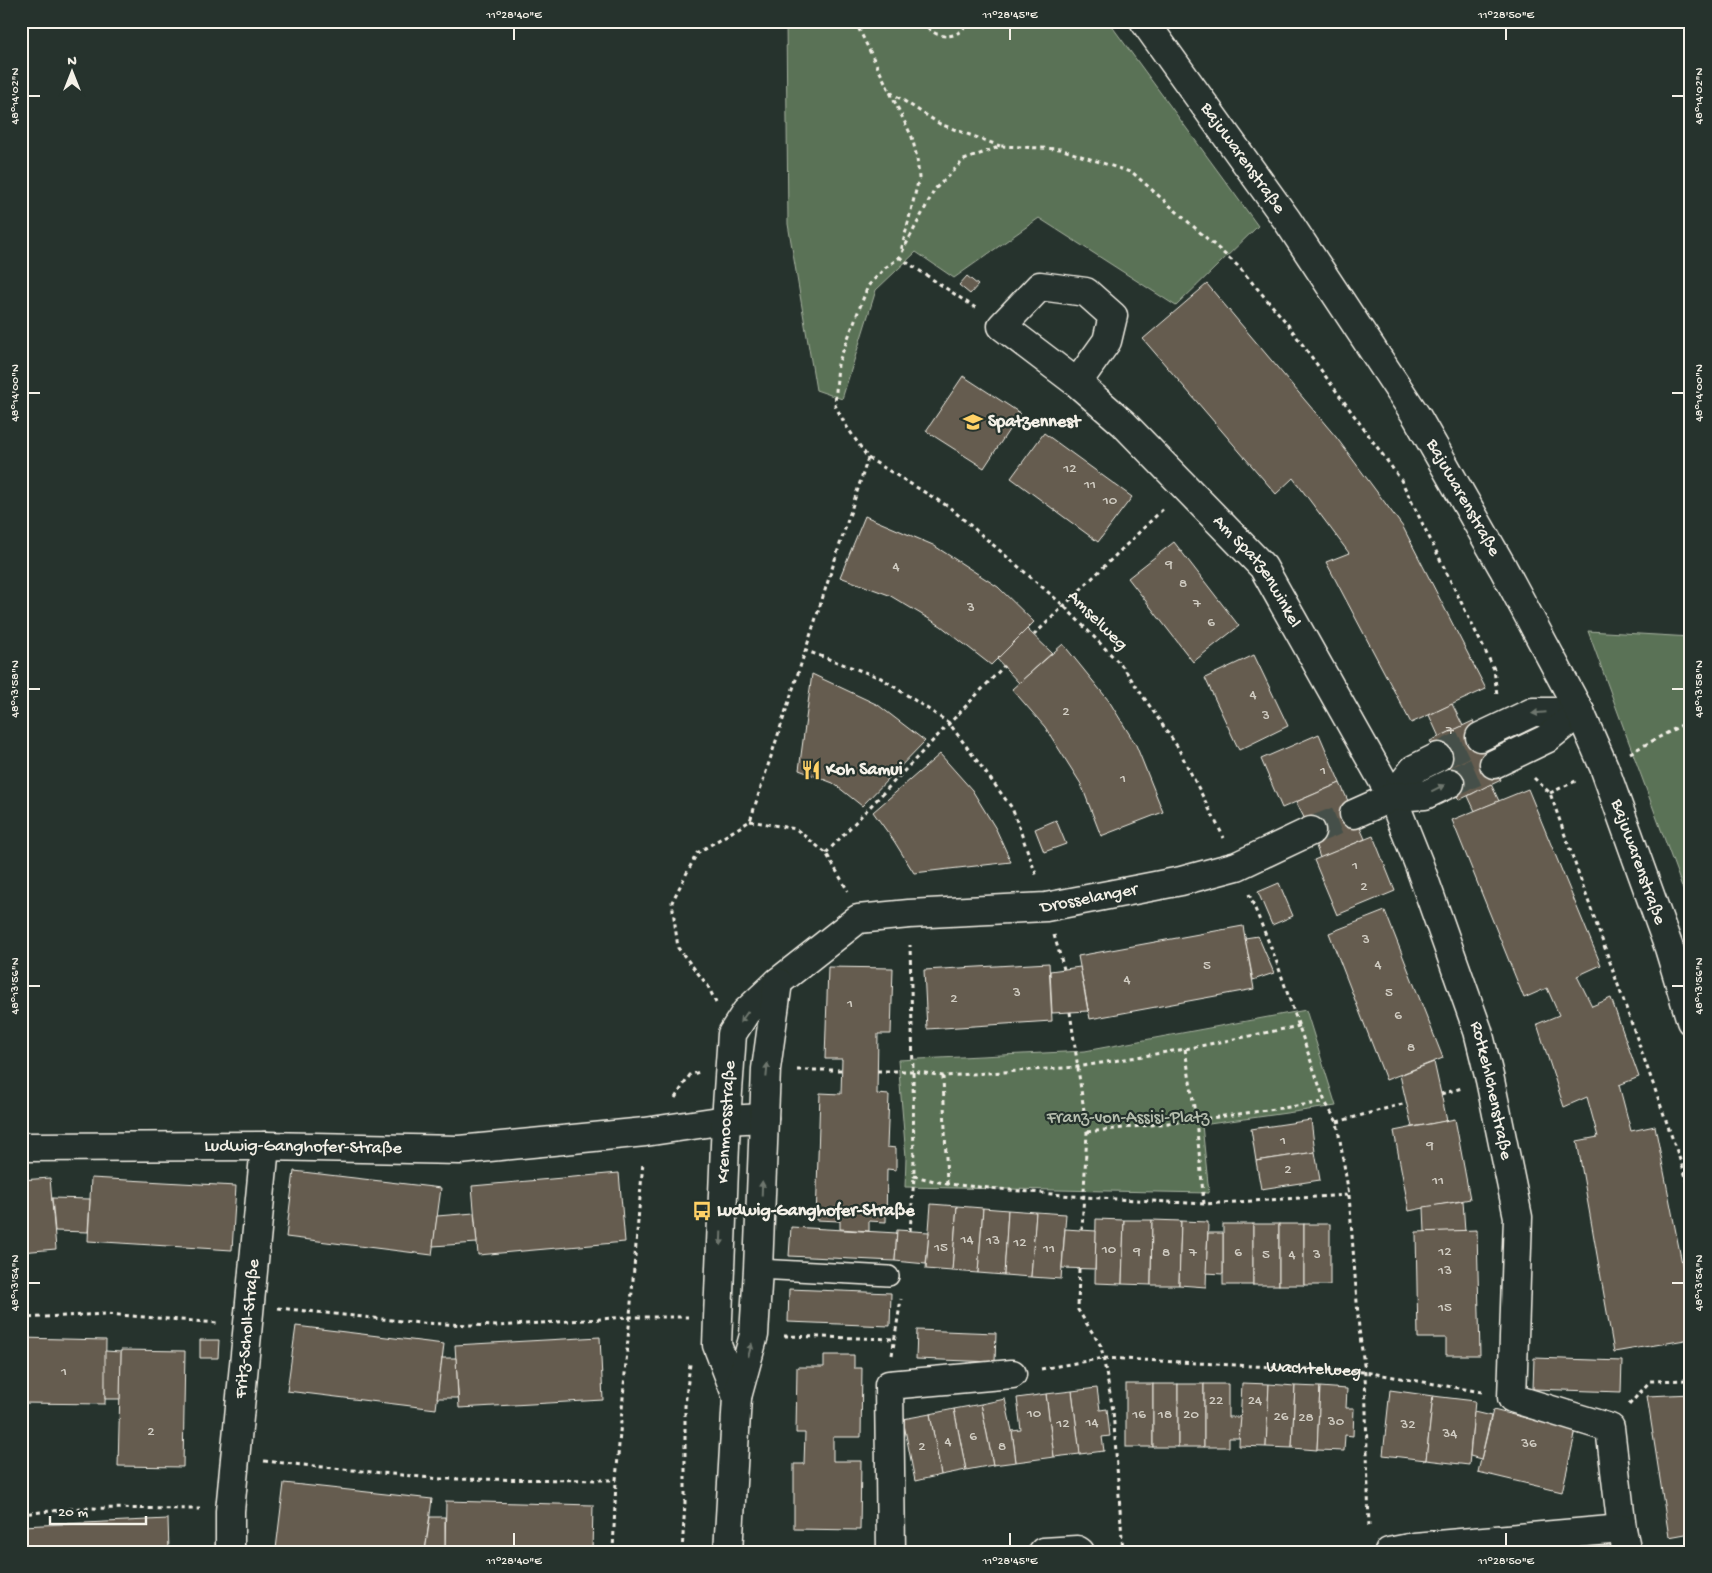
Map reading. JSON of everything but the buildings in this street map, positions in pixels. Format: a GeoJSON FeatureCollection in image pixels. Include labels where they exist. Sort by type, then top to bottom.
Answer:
{"type":"FeatureCollection","features":[{"type":"Feature","properties":{"kind":"street","name":"Bajuwarenstraße"},"geometry":{"type":"LineString","coordinates":[[1144,21],[1287,220],[1417,417],[1503,568],[1580,712],[1604,767],[1662,930],[1691,1021]]}},
{"type":"Feature","properties":{"kind":"street"},"geometry":{"type":"LineString","coordinates":[[1002,326],[1040,286],[1086,292],[1114,316],[1107,341],[1077,383]]}},
{"type":"Feature","properties":{"kind":"street","name":"Am Spatzenwinkel"},"geometry":{"type":"LineString","coordinates":[[1002,326],[1077,383],[1123,423],[1263,567],[1392,797]]}},
{"type":"Feature","properties":{"kind":"street"},"geometry":{"type":"LineString","coordinates":[[1491,732],[1533,712],[1580,712]]}},
{"type":"Feature","properties":{"kind":"street"},"geometry":{"type":"LineString","coordinates":[[1504,759],[1546,740],[1580,712]]}},
{"type":"Feature","properties":{"kind":"street"},"geometry":{"type":"LineString","coordinates":[[1392,797],[1414,769],[1438,757]]}},
{"type":"Feature","properties":{"kind":"street"},"geometry":{"type":"LineString","coordinates":[[1354,814],[1392,797],[1425,795],[1450,783]]}},
{"type":"Feature","properties":{"kind":"street","name":"Rotkehlchenstraße"},"geometry":{"type":"LineString","coordinates":[[1392,797],[1418,862],[1478,1031],[1518,1217],[1512,1398]]}},
{"type":"Feature","properties":{"kind":"street","name":"Drosselanger"},"geometry":{"type":"LineString","coordinates":[[858,919],[909,914],[1046,907],[1181,881],[1237,866],[1311,831]]}},
{"type":"Feature","properties":{"kind":"street","name":"Krenmoosstraße"},"geometry":{"type":"LineString","coordinates":[[737,1397],[717,1345],[726,1120],[732,1034],[746,1012],[778,982],[858,919]]}},
{"type":"Feature","properties":{"kind":"street","name":"Krenmoosstraße"},"geometry":{"type":"LineString","coordinates":[[728,1552],[737,1397],[754,1335],[766,1069],[778,982]]}},
{"type":"Feature","properties":{"kind":"street","name":"Ludwig-Ganghofer-Straße"},"geometry":{"type":"LineString","coordinates":[[21,1147],[265,1146],[459,1150],[646,1132],[726,1120],[764,1118]]}},
{"type":"Feature","properties":{"kind":"street","name":"Fritz-Scholl-Straße"},"geometry":{"type":"LineString","coordinates":[[230,1552],[230,1511],[265,1146]]}},
{"type":"Feature","properties":{"kind":"street"},"geometry":{"type":"LineString","coordinates":[[891,1552],[889,1385],[1012,1374]]}},
{"type":"Feature","properties":{"kind":"street"},"geometry":{"type":"LineString","coordinates":[[1389,1552],[1414,1547],[1624,1540],[1610,1428],[1512,1398]]}},
{"type":"Feature","properties":{"kind":"street"},"geometry":{"type":"LineString","coordinates":[[1043,1552],[1080,1552]]}},
{"type":"Feature","properties":{"kind":"lane"},"geometry":{"type":"LineString","coordinates":[[758,1270],[889,1276]]}},
{"type":"Feature","properties":{"kind":"path"},"geometry":{"type":"LineString","coordinates":[[923,21],[933,33],[948,37],[962,30],[967,23],[972,21]]}},
{"type":"Feature","properties":{"kind":"path"},"geometry":{"type":"LineString","coordinates":[[856,22],[912,137],[918,158],[918,178],[899,258]]}},
{"type":"Feature","properties":{"kind":"path"},"geometry":{"type":"LineString","coordinates":[[889,91],[940,124],[1001,146],[1060,148],[1134,173],[1238,266],[1280,315],[1401,480],[1494,669],[1491,732]]}},
{"type":"Feature","properties":{"kind":"path"},"geometry":{"type":"LineString","coordinates":[[750,821],[804,650],[868,458],[845,424],[835,405],[838,364],[868,286],[885,268],[899,258],[935,189],[964,160],[1001,146]]}},
{"type":"Feature","properties":{"kind":"path"},"geometry":{"type":"LineString","coordinates":[[899,258],[1002,326]]}},
{"type":"Feature","properties":{"kind":"path","name":"Amselweg"},"geometry":{"type":"LineString","coordinates":[[868,458],[949,506],[1063,605],[1123,667],[1177,746],[1237,866],[1276,960],[1299,1026]]}},
{"type":"Feature","properties":{"kind":"path"},"geometry":{"type":"LineString","coordinates":[[1034,635],[1186,487]]}},
{"type":"Feature","properties":{"kind":"path"},"geometry":{"type":"LineString","coordinates":[[804,650],[881,678],[948,723],[1012,808],[1046,907]]}},
{"type":"Feature","properties":{"kind":"path"},"geometry":{"type":"LineString","coordinates":[[826,853],[1004,666]]}},
{"type":"Feature","properties":{"kind":"path"},"geometry":{"type":"LineString","coordinates":[[1630,753],[1691,720]]}},
{"type":"Feature","properties":{"kind":"path"},"geometry":{"type":"LineString","coordinates":[[1504,759],[1522,767],[1550,793],[1691,1191]]}},
{"type":"Feature","properties":{"kind":"path"},"geometry":{"type":"LineString","coordinates":[[732,1034],[708,986],[678,948],[672,902],[697,853],[750,821],[796,829],[826,853],[856,904],[858,919]]}},
{"type":"Feature","properties":{"kind":"path"},"geometry":{"type":"LineString","coordinates":[[909,914],[914,1176],[910,1231]]}},
{"type":"Feature","properties":{"kind":"path"},"geometry":{"type":"LineString","coordinates":[[1070,1012],[1087,1132],[1082,1230]]}},
{"type":"Feature","properties":{"kind":"path"},"geometry":{"type":"LineString","coordinates":[[877,1071],[913,1071],[943,1076],[1077,1067],[1185,1049],[1299,1026],[1326,1102],[1336,1122],[1349,1195],[1359,1329],[1366,1372],[1369,1532]]}},
{"type":"Feature","properties":{"kind":"path"},"geometry":{"type":"LineString","coordinates":[[1185,1049],[1196,1120],[1204,1204]]}},
{"type":"Feature","properties":{"kind":"path"},"geometry":{"type":"LineString","coordinates":[[766,1069],[842,1070]]}},
{"type":"Feature","properties":{"kind":"path"},"geometry":{"type":"LineString","coordinates":[[943,1076],[947,1184]]}},
{"type":"Feature","properties":{"kind":"path"},"geometry":{"type":"LineString","coordinates":[[1087,1132],[1196,1120],[1326,1102]]}},
{"type":"Feature","properties":{"kind":"path"},"geometry":{"type":"LineString","coordinates":[[1336,1122],[1406,1103]]}},
{"type":"Feature","properties":{"kind":"path"},"geometry":{"type":"LineString","coordinates":[[613,1552],[616,1480],[646,1132]]}},
{"type":"Feature","properties":{"kind":"path"},"geometry":{"type":"LineString","coordinates":[[914,1176],[947,1184],[1084,1197],[1204,1204],[1349,1195]]}},
{"type":"Feature","properties":{"kind":"path"},"geometry":{"type":"LineString","coordinates":[[1079,1269],[1078,1310],[1101,1346],[1113,1410],[1123,1552]]}},
{"type":"Feature","properties":{"kind":"path"},"geometry":{"type":"LineString","coordinates":[[889,1385],[902,1292]]}},
{"type":"Feature","properties":{"kind":"path"},"geometry":{"type":"LineString","coordinates":[[21,1318],[107,1314],[249,1326],[274,1308],[420,1323],[497,1326],[629,1317],[718,1318]]}},
{"type":"Feature","properties":{"kind":"path"},"geometry":{"type":"LineString","coordinates":[[754,1335],[894,1340]]}},
{"type":"Feature","properties":{"kind":"path","name":"Wachtelweg"},"geometry":{"type":"LineString","coordinates":[[1012,1374],[1104,1358],[1366,1372],[1512,1398]]}},
{"type":"Feature","properties":{"kind":"path"},"geometry":{"type":"LineString","coordinates":[[1610,1428],[1650,1381],[1691,1380]]}},
{"type":"Feature","properties":{"kind":"path"},"geometry":{"type":"LineString","coordinates":[[236,1458],[441,1479],[616,1480]]}},
{"type":"Feature","properties":{"kind":"path"},"geometry":{"type":"LineString","coordinates":[[21,1514],[81,1508],[230,1511]]}},
{"type":"Feature","properties":{"kind":"green space"},"geometry":{"type":"Polygon","coordinates":[[[786,21],[1108,21],[1258,226],[1176,306],[1039,218],[954,278],[916,252],[876,290],[842,399],[816,390],[788,224],[786,21]]]}},
{"type":"Feature","properties":{"kind":"green space"},"geometry":{"type":"Polygon","coordinates":[[[1588,631],[1691,637],[1691,911],[1588,631]]]}},
{"type":"Feature","properties":{"kind":"green space","name":"Franz-von-Assisi-Platz"},"geometry":{"type":"Polygon","coordinates":[[[1306,1010],[1336,1106],[1202,1125],[1209,1193],[905,1187],[906,1157],[898,1060],[1085,1051],[1306,1010]]]}},
{"type":"Feature","properties":{"kind":"tunnel"},"geometry":{"type":"LineString","coordinates":[[1438,757],[1480,737]]}},
{"type":"Feature","properties":{"kind":"tunnel"},"geometry":{"type":"LineString","coordinates":[[1450,783],[1494,764]]}},
{"type":"Feature","properties":{"kind":"tunnel"},"geometry":{"type":"LineString","coordinates":[[1311,831],[1354,814]]}},
{"type":"Feature","properties":{"kind":"place","name":"Spatzennest"},"geometry":{"type":"Point","coordinates":[973,422]}},
{"type":"Feature","properties":{"kind":"place","name":"Koh Samui"},"geometry":{"type":"Point","coordinates":[811,770]}},
{"type":"Feature","properties":{"kind":"place","name":"Ludwig-Ganghofer-Straße"},"geometry":{"type":"Point","coordinates":[702,1211]}}]}
